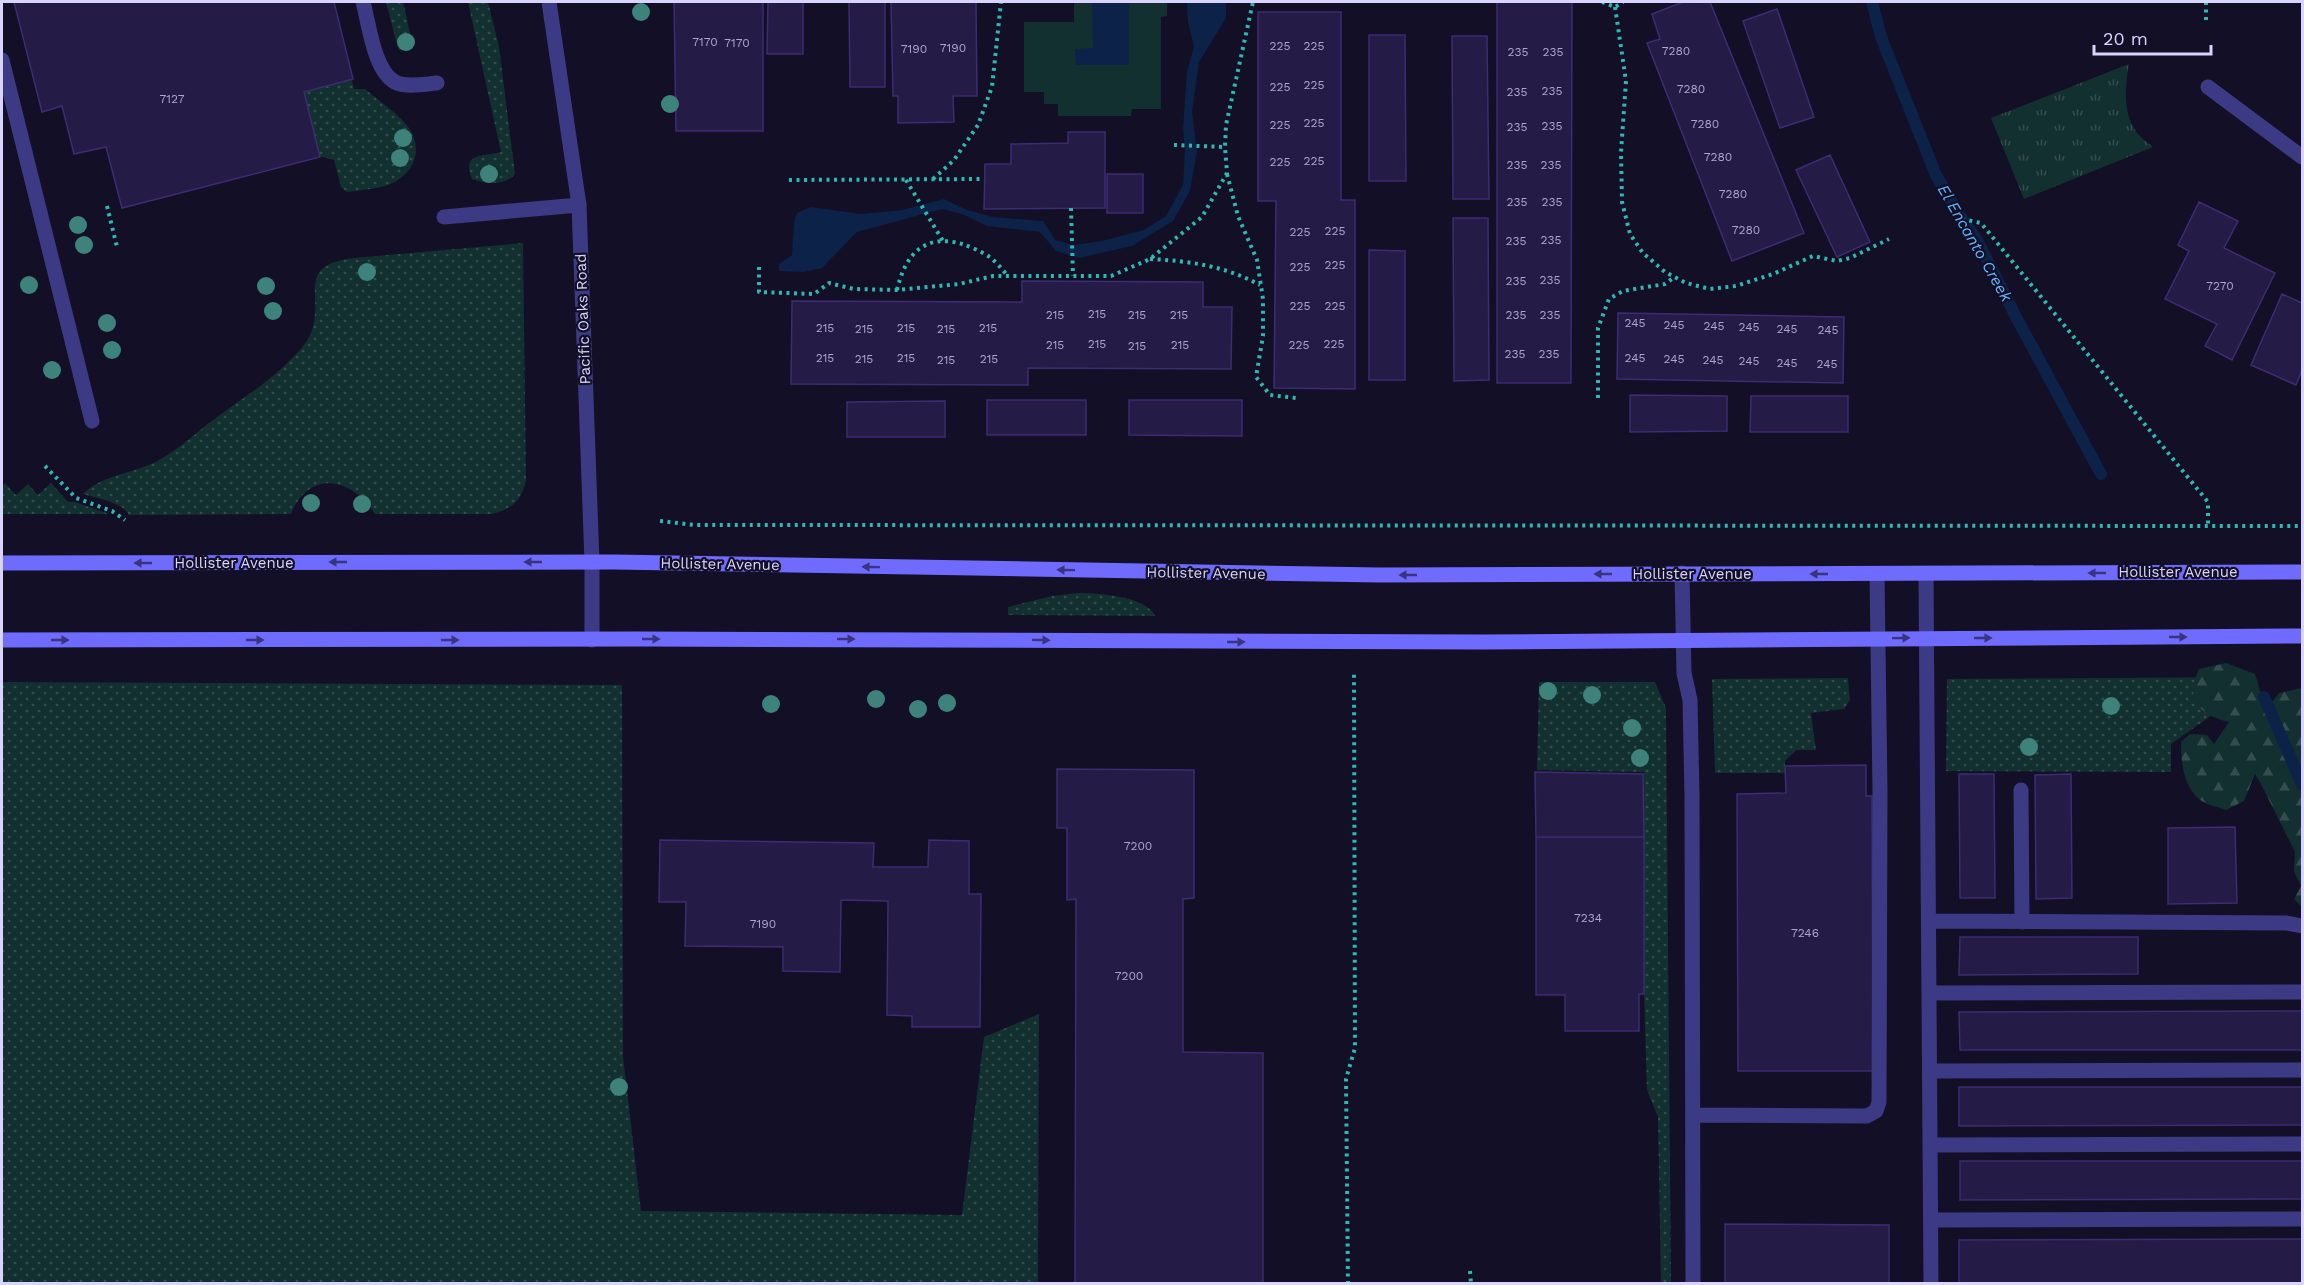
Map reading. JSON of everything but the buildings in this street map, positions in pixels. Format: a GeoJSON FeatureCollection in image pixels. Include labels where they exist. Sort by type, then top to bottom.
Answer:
{"type":"FeatureCollection","features":[{"type":"Feature","properties":{"kind":"main road","name":"Hollister Avenue"},"geometry":{"type":"LineString","coordinates":[[2,563],[592,562],[1259,574],[2302,572]]}},
{"type":"Feature","properties":{"kind":"main road"},"geometry":{"type":"LineString","coordinates":[[2,640],[592,639],[1281,642],[2302,636]]}},
{"type":"Feature","properties":{"kind":"street"},"geometry":{"type":"LineString","coordinates":[[363,2],[379,64],[388,76],[396,83],[405,85],[437,83]]}},
{"type":"Feature","properties":{"kind":"street","name":"Pacific Oaks Road"},"geometry":{"type":"LineString","coordinates":[[549,2],[579,205],[592,562],[592,639]]}},
{"type":"Feature","properties":{"kind":"street"},"geometry":{"type":"LineString","coordinates":[[2,60],[92,421]]}},
{"type":"Feature","properties":{"kind":"street"},"geometry":{"type":"LineString","coordinates":[[2208,87],[2302,157]]}},
{"type":"Feature","properties":{"kind":"street"},"geometry":{"type":"LineString","coordinates":[[444,217],[579,205]]}},
{"type":"Feature","properties":{"kind":"street"},"geometry":{"type":"LineString","coordinates":[[1682,573],[1684,673],[1690,700],[1692,796],[1693,1284]]}},
{"type":"Feature","properties":{"kind":"street"},"geometry":{"type":"LineString","coordinates":[[1693,1115],[1867,1116],[1876,1111],[1879,1102],[1880,791],[1876,639],[1877,574]]}},
{"type":"Feature","properties":{"kind":"street"},"geometry":{"type":"LineString","coordinates":[[1926,574],[1931,1284]]}},
{"type":"Feature","properties":{"kind":"street"},"geometry":{"type":"LineString","coordinates":[[2021,790],[2022,922]]}},
{"type":"Feature","properties":{"kind":"street"},"geometry":{"type":"LineString","coordinates":[[1929,921],[2287,923],[2302,926]]}},
{"type":"Feature","properties":{"kind":"street"},"geometry":{"type":"LineString","coordinates":[[1929,993],[2302,992]]}},
{"type":"Feature","properties":{"kind":"street"},"geometry":{"type":"LineString","coordinates":[[1930,1071],[2302,1070]]}},
{"type":"Feature","properties":{"kind":"street"},"geometry":{"type":"LineString","coordinates":[[1930,1145],[2302,1144]]}},
{"type":"Feature","properties":{"kind":"street"},"geometry":{"type":"LineString","coordinates":[[1931,1220],[2302,1220]]}},
{"type":"Feature","properties":{"kind":"path"},"geometry":{"type":"LineString","coordinates":[[933,179],[954,160],[978,125],[989,97],[1001,2]]}},
{"type":"Feature","properties":{"kind":"path"},"geometry":{"type":"LineString","coordinates":[[1253,2],[1226,124],[1227,173],[1238,216],[1257,260],[1261,286],[1263,336],[1256,377],[1270,395],[1296,398]]}},
{"type":"Feature","properties":{"kind":"path"},"geometry":{"type":"LineString","coordinates":[[1602,2],[1615,7]]}},
{"type":"Feature","properties":{"kind":"path"},"geometry":{"type":"LineString","coordinates":[[1615,7],[1623,2]]}},
{"type":"Feature","properties":{"kind":"path"},"geometry":{"type":"LineString","coordinates":[[2206,2],[2206,20]]}},
{"type":"Feature","properties":{"kind":"path"},"geometry":{"type":"LineString","coordinates":[[1615,7],[1626,81],[1621,152],[1622,202],[1630,234],[1643,253],[1674,277],[1686,283],[1710,289],[1736,286],[1773,274],[1813,256],[1837,261],[1850,258],[1889,239]]}},
{"type":"Feature","properties":{"kind":"path"},"geometry":{"type":"LineString","coordinates":[[1174,145],[1225,147]]}},
{"type":"Feature","properties":{"kind":"path"},"geometry":{"type":"LineString","coordinates":[[759,267],[759,292],[814,294],[829,283],[854,290],[897,290],[949,285],[1007,275],[1111,276],[1150,259],[1202,217],[1227,173]]}},
{"type":"Feature","properties":{"kind":"path"},"geometry":{"type":"LineString","coordinates":[[906,179],[943,241]]}},
{"type":"Feature","properties":{"kind":"path"},"geometry":{"type":"LineString","coordinates":[[789,180],[984,179]]}},
{"type":"Feature","properties":{"kind":"path"},"geometry":{"type":"LineString","coordinates":[[107,206],[117,247]]}},
{"type":"Feature","properties":{"kind":"path"},"geometry":{"type":"LineString","coordinates":[[1071,208],[1073,276]]}},
{"type":"Feature","properties":{"kind":"path"},"geometry":{"type":"LineString","coordinates":[[1962,219],[1981,223],[2208,502],[2208,526]]}},
{"type":"Feature","properties":{"kind":"path"},"geometry":{"type":"LineString","coordinates":[[897,290],[906,264],[916,250],[931,242],[943,241],[969,246],[990,257],[1007,275]]}},
{"type":"Feature","properties":{"kind":"path"},"geometry":{"type":"LineString","coordinates":[[1150,259],[1211,266],[1239,273],[1261,286]]}},
{"type":"Feature","properties":{"kind":"path"},"geometry":{"type":"LineString","coordinates":[[1598,398],[1598,328],[1609,299],[1623,291],[1665,284],[1674,277]]}},
{"type":"Feature","properties":{"kind":"path"},"geometry":{"type":"LineString","coordinates":[[45,466],[76,498],[112,511],[125,520]]}},
{"type":"Feature","properties":{"kind":"path"},"geometry":{"type":"LineString","coordinates":[[660,520],[695,525],[2302,526]]}},
{"type":"Feature","properties":{"kind":"path"},"geometry":{"type":"LineString","coordinates":[[1348,1284],[1346,1079],[1355,1048],[1354,674]]}},
{"type":"Feature","properties":{"kind":"path"},"geometry":{"type":"LineString","coordinates":[[1470,1271],[1471,1284]]}},
{"type":"Feature","properties":{"kind":"green space"},"geometry":{"type":"Polygon","coordinates":[[[386,2],[403,2],[412,42],[409,51],[399,50],[386,2]]]}},
{"type":"Feature","properties":{"kind":"green space"},"geometry":{"type":"Polygon","coordinates":[[[468,2],[488,2],[499,47],[515,174],[506,181],[489,183],[472,179],[469,170],[469,164],[476,157],[501,152],[468,2]]]}},
{"type":"Feature","properties":{"kind":"green space"},"geometry":{"type":"Polygon","coordinates":[[[1074,2],[1167,2],[1167,16],[1161,17],[1161,109],[1132,109],[1131,116],[1058,116],[1058,104],[1044,104],[1044,92],[1024,92],[1024,22],[1074,22],[1074,2]]]}},
{"type":"Feature","properties":{"kind":"green space"},"geometry":{"type":"Polygon","coordinates":[[[2129,64],[2126,100],[2129,118],[2138,134],[2153,147],[2024,199],[1991,118],[2129,64]]]}},
{"type":"Feature","properties":{"kind":"green space"},"geometry":{"type":"Polygon","coordinates":[[[351,77],[354,89],[365,89],[404,122],[410,130],[416,147],[413,164],[401,178],[382,187],[347,192],[341,187],[334,160],[316,155],[299,90],[351,77]]]}},
{"type":"Feature","properties":{"kind":"green space"},"geometry":{"type":"Polygon","coordinates":[[[523,243],[526,481],[518,499],[505,510],[492,514],[375,514],[355,492],[331,483],[319,484],[308,490],[291,514],[129,515],[115,504],[83,494],[101,482],[151,464],[167,455],[282,368],[302,347],[311,333],[315,307],[315,284],[324,267],[354,258],[523,243]]]}},
{"type":"Feature","properties":{"kind":"green space"},"geometry":{"type":"Polygon","coordinates":[[[5,483],[16,495],[28,484],[38,495],[51,483],[68,502],[75,502],[109,514],[2,514],[2,486],[5,483]]]}},
{"type":"Feature","properties":{"kind":"green space"},"geometry":{"type":"Polygon","coordinates":[[[1078,593],[1109,595],[1132,600],[1150,609],[1155,616],[1008,615],[1008,607],[1052,596],[1078,593]]]}},
{"type":"Feature","properties":{"kind":"green space"},"geometry":{"type":"Polygon","coordinates":[[[2226,663],[2255,674],[2266,710],[2279,693],[2302,688],[2302,907],[2294,899],[2301,886],[2294,871],[2295,852],[2255,774],[2244,801],[2226,810],[2199,799],[2186,780],[2182,765],[2181,742],[2190,734],[2207,735],[2214,744],[2229,722],[2210,715],[2199,707],[2194,695],[2194,681],[2199,669],[2226,663]]]}},
{"type":"Feature","properties":{"kind":"green space"},"geometry":{"type":"Polygon","coordinates":[[[2247,677],[2246,691],[2171,744],[2171,772],[1946,771],[1947,679],[2247,677]]]}},
{"type":"Feature","properties":{"kind":"green space"},"geometry":{"type":"Polygon","coordinates":[[[1848,678],[1850,700],[1844,709],[1811,713],[1816,750],[1796,750],[1785,761],[1785,773],[1715,773],[1712,679],[1848,678]]]}},
{"type":"Feature","properties":{"kind":"green space"},"geometry":{"type":"Polygon","coordinates":[[[2,682],[622,685],[623,1056],[641,1211],[962,1215],[984,1037],[1039,1014],[1038,1283],[2,1283],[2,682]]]}},
{"type":"Feature","properties":{"kind":"green space"},"geometry":{"type":"Polygon","coordinates":[[[1539,682],[1655,682],[1666,708],[1671,1283],[1661,1283],[1658,1117],[1647,1090],[1644,994],[1644,772],[1537,770],[1539,682]]]}},
{"type":"Feature","properties":{"kind":"water"},"geometry":{"type":"Polygon","coordinates":[[[1092,2],[1129,2],[1129,65],[1076,65],[1075,49],[1093,48],[1092,2]]]}},
{"type":"Feature","properties":{"kind":"water"},"geometry":{"type":"Polygon","coordinates":[[[1187,2],[1226,2],[1226,18],[1199,62],[1192,112],[1197,151],[1190,191],[1173,221],[1132,246],[1079,258],[1056,251],[1040,232],[987,226],[962,214],[942,209],[857,232],[822,268],[804,272],[779,271],[779,264],[792,255],[794,222],[797,213],[811,207],[861,214],[902,210],[944,199],[967,210],[993,217],[1043,221],[1055,240],[1074,245],[1102,241],[1144,230],[1166,216],[1183,185],[1185,150],[1183,128],[1187,72],[1194,47],[1188,22],[1187,2]]]}},
{"type":"Feature","properties":{"kind":"waterway","name":"El Encanto Creek"},"geometry":{"type":"LineString","coordinates":[[1872,2],[1881,37],[1936,175],[1977,240],[2101,474]]}},
{"type":"Feature","properties":{"kind":"waterway","name":"El Encanto Creek"},"geometry":{"type":"LineString","coordinates":[[2264,697],[2302,784]]}}]}
